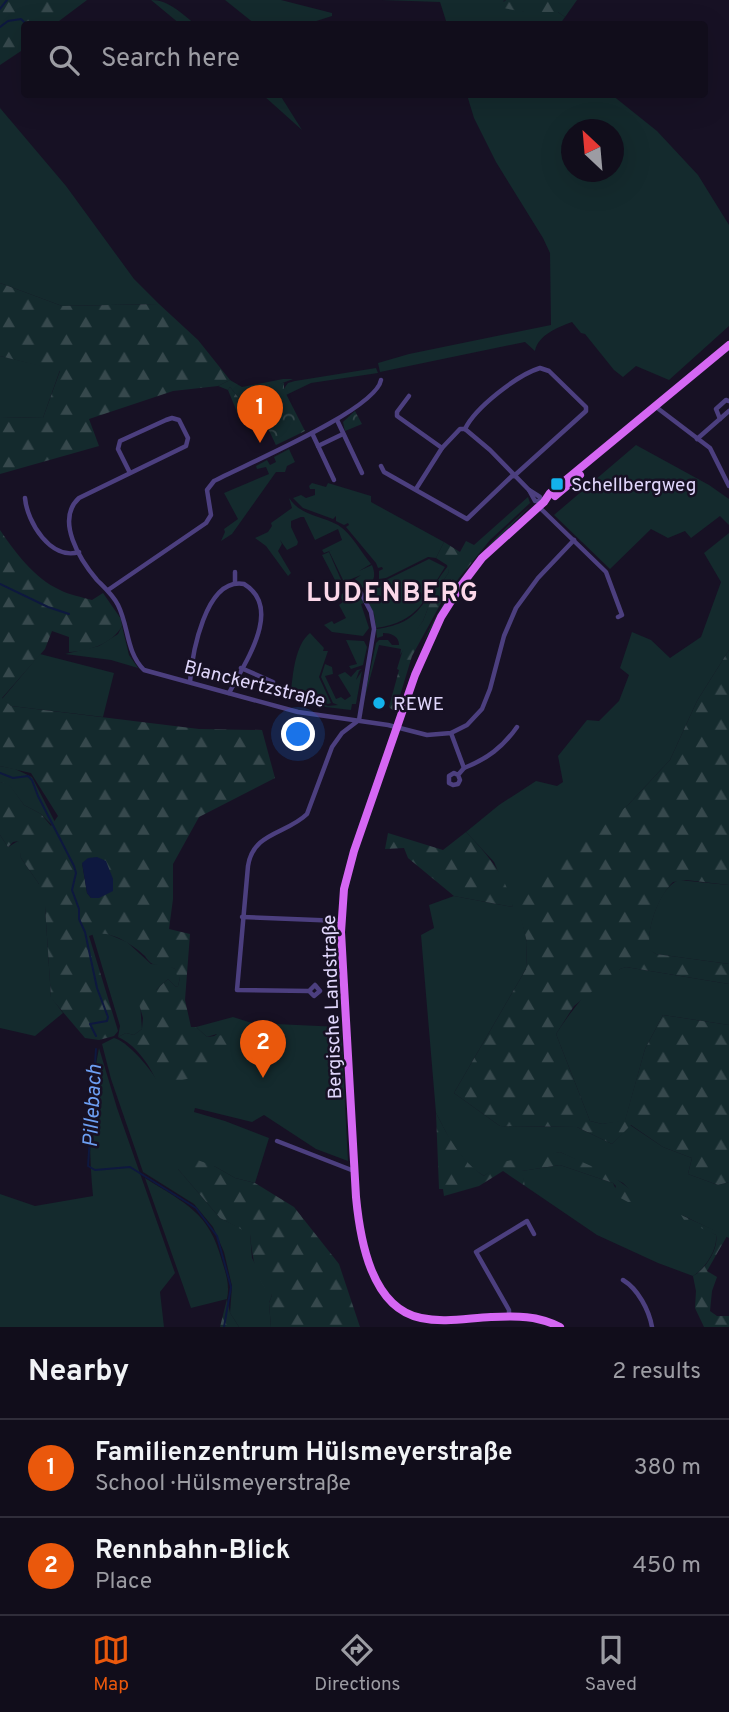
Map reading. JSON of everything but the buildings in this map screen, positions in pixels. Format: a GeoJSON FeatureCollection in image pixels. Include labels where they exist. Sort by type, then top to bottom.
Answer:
{"type":"FeatureCollection","features":[{"type":"Feature","properties":{"kind":"main road","name":"Bergische Landstraße"},"geometry":{"type":"LineString","coordinates":[[560,1327],[535,1317],[430,1320],[409,1315],[395,1307],[381,1289],[371,1266],[359,1218],[354,1171],[341,921],[344,889],[425,649],[449,602],[482,558],[541,503],[729,345]]}},
{"type":"Feature","properties":{"kind":"street"},"geometry":{"type":"LineString","coordinates":[[381,466],[384,472],[467,519],[586,411],[586,407],[549,371],[540,368],[525,374],[473,416],[465,429]]}},
{"type":"Feature","properties":{"kind":"street"},"geometry":{"type":"LineString","coordinates":[[130,473],[118,449],[120,441],[166,420],[179,420],[188,438],[186,446],[79,498],[72,507],[68,520],[79,552],[90,571],[108,590],[206,523],[211,515],[207,490],[214,481],[337,420],[378,389],[381,380]]}},
{"type":"Feature","properties":{"kind":"street"},"geometry":{"type":"LineString","coordinates":[[409,396],[397,416],[442,448]]}},
{"type":"Feature","properties":{"kind":"street"},"geometry":{"type":"LineString","coordinates":[[720,419],[716,409],[729,401]]}},
{"type":"Feature","properties":{"kind":"street"},"geometry":{"type":"LineString","coordinates":[[656,407],[710,448],[729,486]]}},
{"type":"Feature","properties":{"kind":"street"},"geometry":{"type":"LineString","coordinates":[[697,439],[729,411]]}},
{"type":"Feature","properties":{"kind":"street"},"geometry":{"type":"LineString","coordinates":[[337,420],[362,473]]}},
{"type":"Feature","properties":{"kind":"street"},"geometry":{"type":"LineString","coordinates":[[416,489],[442,448],[457,430],[465,429],[529,490],[540,497],[541,503],[609,576],[622,615],[618,617]]}},
{"type":"Feature","properties":{"kind":"street"},"geometry":{"type":"LineString","coordinates":[[312,432],[334,480]]}},
{"type":"Feature","properties":{"kind":"street"},"geometry":{"type":"LineString","coordinates":[[318,446],[343,434]]}},
{"type":"Feature","properties":{"kind":"street"},"geometry":{"type":"LineString","coordinates":[[26,498],[27,508],[43,539],[65,553],[79,552]]}},
{"type":"Feature","properties":{"kind":"street"},"geometry":{"type":"LineString","coordinates":[[464,768],[451,733],[467,725],[482,709],[491,689],[504,636],[516,608],[538,578],[574,540]]}},
{"type":"Feature","properties":{"kind":"street"},"geometry":{"type":"LineString","coordinates":[[235,583],[236,572]]}},
{"type":"Feature","properties":{"kind":"street"},"geometry":{"type":"LineString","coordinates":[[190,682],[201,624],[219,593],[235,583],[248,586],[259,601],[262,613],[255,640],[229,693]]}},
{"type":"Feature","properties":{"kind":"street","name":"Blanckertzstraße"},"geometry":{"type":"LineString","coordinates":[[108,590],[117,601],[124,617],[133,656],[145,670],[298,712],[359,720],[427,735],[451,733]]}},
{"type":"Feature","properties":{"kind":"street"},"geometry":{"type":"LineString","coordinates":[[309,991],[237,990],[249,858],[253,849],[267,836],[300,821],[307,814],[332,747],[342,733],[359,720],[374,629],[373,618],[361,593]]}},
{"type":"Feature","properties":{"kind":"street"},"geometry":{"type":"LineString","coordinates":[[241,668],[273,682]]}},
{"type":"Feature","properties":{"kind":"street"},"geometry":{"type":"LineString","coordinates":[[458,775],[464,768],[493,753],[517,727]]}},
{"type":"Feature","properties":{"kind":"street"},"geometry":{"type":"LineString","coordinates":[[242,917],[341,921]]}},
{"type":"Feature","properties":{"kind":"street"},"geometry":{"type":"LineString","coordinates":[[277,1141],[354,1171]]}},
{"type":"Feature","properties":{"kind":"street"},"geometry":{"type":"LineString","coordinates":[[509,1316],[509,1310],[476,1252],[527,1221],[534,1234]]}},
{"type":"Feature","properties":{"kind":"street"},"geometry":{"type":"LineString","coordinates":[[623,1280],[633,1287],[638,1295],[652,1327]]}},
{"type":"Feature","properties":{"kind":"green space"},"geometry":{"type":"Polygon","coordinates":[[[0,0],[87,0],[59,21],[21,21],[21,51],[0,65],[0,0]]]}},
{"type":"Feature","properties":{"kind":"green space"},"geometry":{"type":"Polygon","coordinates":[[[151,0],[169,5],[191,21],[176,21],[151,0]]]}},
{"type":"Feature","properties":{"kind":"green space"},"geometry":{"type":"Polygon","coordinates":[[[225,0],[281,0],[332,13],[332,16],[316,21],[251,21],[225,0]]]}},
{"type":"Feature","properties":{"kind":"green space"},"geometry":{"type":"Polygon","coordinates":[[[382,0],[506,0],[503,1],[524,12],[558,12],[565,17],[562,21],[446,21],[440,2],[382,0]]]}},
{"type":"Feature","properties":{"kind":"green space"},"geometry":{"type":"Polygon","coordinates":[[[506,0],[577,0],[565,17],[558,12],[524,12],[498,7],[506,0]]]}},
{"type":"Feature","properties":{"kind":"green space"},"geometry":{"type":"Polygon","coordinates":[[[266,98],[282,98],[302,130],[266,98]]]}},
{"type":"Feature","properties":{"kind":"green space"},"geometry":{"type":"Polygon","coordinates":[[[468,98],[616,98],[657,131],[698,175],[729,225],[729,326],[669,380],[636,366],[623,377],[572,322],[544,336],[535,351],[525,342],[380,372],[378,363],[409,354],[551,325],[550,253],[496,162],[474,118],[468,98]]]}},
{"type":"Feature","properties":{"kind":"green space"},"geometry":{"type":"Polygon","coordinates":[[[0,108],[66,186],[134,279],[159,304],[62,306],[0,283],[0,108]]]}},
{"type":"Feature","properties":{"kind":"green space"},"geometry":{"type":"Polygon","coordinates":[[[0,283],[62,306],[159,304],[198,340],[230,380],[218,386],[173,391],[89,419],[99,446],[0,474],[0,417],[43,418],[60,371],[0,356],[0,283]]]}},
{"type":"Feature","properties":{"kind":"green space"},"geometry":{"type":"Polygon","coordinates":[[[0,356],[60,370],[43,418],[0,417],[0,356]]]}},
{"type":"Feature","properties":{"kind":"green space"},"geometry":{"type":"Polygon","coordinates":[[[376,368],[378,373],[311,383],[286,395],[294,413],[283,390],[288,383],[295,381],[376,368]]]}},
{"type":"Feature","properties":{"kind":"green space"},"geometry":{"type":"Polygon","coordinates":[[[293,379],[280,384],[276,445],[263,406],[264,397],[241,401],[230,387],[228,390],[218,386],[230,380],[242,387],[293,379]]]}},
{"type":"Feature","properties":{"kind":"green space"},"geometry":{"type":"Polygon","coordinates":[[[284,383],[284,390],[305,431],[276,445],[260,412],[267,402],[268,384],[284,383]]]}},
{"type":"Feature","properties":{"kind":"green space"},"geometry":{"type":"Polygon","coordinates":[[[230,387],[241,401],[264,397],[264,419],[252,413],[242,417],[237,412],[228,390],[230,387]]]}},
{"type":"Feature","properties":{"kind":"green space"},"geometry":{"type":"Polygon","coordinates":[[[355,411],[362,424],[345,431],[343,422],[355,411]]]}},
{"type":"Feature","properties":{"kind":"green space"},"geometry":{"type":"Polygon","coordinates":[[[636,445],[729,499],[729,525],[720,516],[691,538],[685,531],[668,538],[651,529],[610,569],[554,515],[636,445]]]}},
{"type":"Feature","properties":{"kind":"green space"},"geometry":{"type":"Polygon","coordinates":[[[289,449],[295,462],[287,466],[285,472],[276,472],[232,534],[221,541],[224,529],[238,519],[224,493],[269,474],[266,467],[257,469],[256,466],[267,460],[270,465],[276,462],[274,457],[289,449]]]}},
{"type":"Feature","properties":{"kind":"green space"},"geometry":{"type":"Polygon","coordinates":[[[312,483],[326,487],[328,483],[371,496],[371,502],[444,542],[436,558],[428,557],[379,579],[382,567],[378,568],[346,527],[348,523],[344,525],[336,521],[336,516],[333,519],[303,508],[293,498],[315,495],[315,489],[310,489],[309,486],[312,483]]]}},
{"type":"Feature","properties":{"kind":"green space"},"geometry":{"type":"Polygon","coordinates":[[[528,497],[530,503],[490,540],[446,594],[412,656],[395,712],[389,707],[404,646],[423,621],[432,598],[449,572],[447,565],[436,558],[444,542],[460,552],[466,541],[474,545],[528,497]]]}},
{"type":"Feature","properties":{"kind":"green space"},"geometry":{"type":"Polygon","coordinates":[[[289,498],[299,508],[338,525],[347,533],[371,564],[359,571],[372,565],[374,575],[370,584],[361,587],[355,579],[361,575],[344,582],[329,551],[324,553],[322,550],[342,540],[338,529],[315,540],[304,517],[291,521],[297,545],[287,550],[280,540],[282,544],[278,551],[291,573],[288,576],[266,546],[255,538],[268,532],[271,523],[292,508],[289,498]]]}},
{"type":"Feature","properties":{"kind":"green space"},"geometry":{"type":"Polygon","coordinates":[[[530,506],[474,563],[446,601],[469,568],[530,506]]]}},
{"type":"Feature","properties":{"kind":"green space"},"geometry":{"type":"Polygon","coordinates":[[[0,530],[26,564],[51,585],[92,600],[103,593],[121,619],[122,626],[106,642],[69,652],[69,637],[52,631],[45,649],[2,698],[11,706],[199,729],[262,730],[275,778],[199,817],[173,864],[173,899],[169,929],[190,934],[185,1000],[191,1027],[196,1027],[207,1037],[223,1035],[228,1045],[224,1057],[191,1078],[169,1083],[156,1080],[141,1055],[118,1037],[126,1033],[134,1035],[142,1029],[143,1018],[137,997],[140,987],[156,990],[168,979],[176,987],[180,978],[175,969],[152,963],[133,947],[111,935],[89,936],[118,1031],[114,1036],[99,1040],[85,1038],[51,998],[45,906],[37,905],[39,884],[21,858],[18,841],[8,847],[0,835],[0,782],[9,784],[24,805],[41,814],[51,826],[58,816],[31,773],[0,766],[0,530]],[[82,863],[87,893],[91,898],[99,898],[82,863]]]}},
{"type":"Feature","properties":{"kind":"green space"},"geometry":{"type":"Polygon","coordinates":[[[729,533],[729,650],[697,701],[670,760],[629,804],[519,908],[527,942],[526,969],[454,1093],[500,1126],[577,1127],[612,1144],[630,1125],[663,1147],[692,1158],[688,1174],[718,1185],[729,1182],[729,1238],[682,1215],[716,1235],[710,1258],[693,1276],[597,1235],[525,1186],[521,1171],[560,1165],[613,1183],[619,1196],[623,1198],[630,1190],[623,1183],[560,1152],[491,1171],[484,1176],[472,1168],[454,1148],[436,1113],[421,935],[434,928],[429,905],[454,896],[513,907],[494,862],[466,832],[499,805],[536,781],[557,786],[563,782],[558,756],[587,720],[599,721],[619,701],[629,675],[620,668],[632,632],[651,640],[670,658],[701,637],[721,582],[704,553],[729,533]]]}},
{"type":"Feature","properties":{"kind":"green space"},"geometry":{"type":"Polygon","coordinates":[[[329,552],[342,582],[337,584],[322,555],[329,552]]]}},
{"type":"Feature","properties":{"kind":"green space"},"geometry":{"type":"Polygon","coordinates":[[[429,559],[445,567],[419,608],[402,621],[376,628],[374,614],[364,594],[378,581],[386,580],[429,559]]]}},
{"type":"Feature","properties":{"kind":"green space"},"geometry":{"type":"Polygon","coordinates":[[[448,566],[449,572],[432,598],[423,621],[400,655],[401,649],[379,645],[363,704],[376,643],[379,640],[388,640],[392,645],[399,645],[398,639],[392,634],[383,633],[383,636],[377,638],[376,629],[392,626],[413,615],[448,566]]]}},
{"type":"Feature","properties":{"kind":"green space"},"geometry":{"type":"Polygon","coordinates":[[[347,591],[351,596],[362,599],[364,603],[361,604],[369,628],[363,636],[332,632],[324,625],[346,618],[339,605],[343,602],[340,595],[347,591]]]}},
{"type":"Feature","properties":{"kind":"green space"},"geometry":{"type":"Polygon","coordinates":[[[122,626],[129,655],[138,668],[111,660],[65,654],[99,646],[118,634],[122,626]]]}},
{"type":"Feature","properties":{"kind":"green space"},"geometry":{"type":"Polygon","coordinates":[[[310,633],[324,648],[323,651],[328,651],[319,677],[331,703],[328,704],[291,692],[298,652],[310,633]]]}},
{"type":"Feature","properties":{"kind":"green space"},"geometry":{"type":"Polygon","coordinates":[[[346,640],[364,641],[367,647],[363,665],[351,669],[349,666],[357,664],[346,640]]]}},
{"type":"Feature","properties":{"kind":"green space"},"geometry":{"type":"Polygon","coordinates":[[[729,650],[729,885],[686,880],[673,882],[654,914],[649,942],[650,950],[656,954],[729,964],[729,984],[626,967],[574,1006],[556,1034],[590,1121],[602,1124],[625,1120],[645,1049],[663,1015],[729,1025],[729,1182],[718,1185],[688,1174],[692,1158],[663,1147],[631,1125],[612,1144],[577,1127],[500,1126],[454,1093],[526,969],[527,942],[518,908],[534,886],[629,804],[670,760],[697,701],[729,650]]]}},
{"type":"Feature","properties":{"kind":"green space"},"geometry":{"type":"Polygon","coordinates":[[[40,654],[114,673],[103,717],[11,706],[2,699],[40,654]]]}},
{"type":"Feature","properties":{"kind":"green space"},"geometry":{"type":"Polygon","coordinates":[[[325,664],[332,667],[333,674],[325,676],[336,699],[341,697],[345,700],[351,696],[338,675],[345,672],[351,677],[357,670],[362,669],[356,680],[362,671],[356,704],[352,704],[351,710],[300,704],[290,693],[328,706],[338,705],[333,703],[321,677],[325,664]]]}},
{"type":"Feature","properties":{"kind":"green space"},"geometry":{"type":"Polygon","coordinates":[[[0,766],[32,777],[55,822],[53,826],[41,814],[24,805],[9,785],[0,782],[0,766]]]}},
{"type":"Feature","properties":{"kind":"green space"},"geometry":{"type":"Polygon","coordinates":[[[466,832],[495,866],[506,885],[513,907],[454,896],[408,858],[404,848],[385,849],[388,833],[443,850],[466,832]]]}},
{"type":"Feature","properties":{"kind":"green space"},"geometry":{"type":"Polygon","coordinates":[[[0,835],[8,847],[18,841],[21,858],[39,884],[45,906],[51,997],[63,1013],[35,1036],[0,1028],[0,835]]]}},
{"type":"Feature","properties":{"kind":"green space"},"geometry":{"type":"Polygon","coordinates":[[[679,880],[729,885],[729,964],[656,954],[649,950],[655,910],[665,891],[679,880]]]}},
{"type":"Feature","properties":{"kind":"green space"},"geometry":{"type":"Polygon","coordinates":[[[103,932],[127,942],[151,964],[168,965],[175,969],[180,978],[176,987],[168,979],[156,990],[139,990],[142,1029],[134,1035],[126,1033],[118,1037],[120,1026],[92,933],[103,932]]]}},
{"type":"Feature","properties":{"kind":"green space"},"geometry":{"type":"Polygon","coordinates":[[[626,967],[729,984],[729,1025],[663,1015],[645,1049],[625,1121],[602,1124],[590,1121],[556,1034],[596,985],[605,977],[626,967]]]}},
{"type":"Feature","properties":{"kind":"green space"},"geometry":{"type":"Polygon","coordinates":[[[233,1017],[252,1023],[341,1027],[348,1161],[316,1149],[264,1115],[252,1122],[195,1108],[194,1112],[269,1138],[255,1183],[235,1178],[214,1166],[178,1169],[220,1218],[250,1233],[252,1258],[272,1295],[269,1303],[271,1327],[239,1327],[230,1313],[232,1286],[224,1252],[213,1227],[194,1204],[143,1172],[111,1079],[102,1044],[114,1038],[119,1040],[138,1056],[156,1079],[217,1034],[207,1037],[196,1027],[233,1017]]]}},
{"type":"Feature","properties":{"kind":"green space"},"geometry":{"type":"Polygon","coordinates":[[[99,1048],[117,1108],[175,1273],[160,1292],[164,1327],[0,1327],[0,1194],[35,1206],[93,1196],[90,1122],[99,1048]]]}},
{"type":"Feature","properties":{"kind":"green space"},"geometry":{"type":"Polygon","coordinates":[[[436,1113],[462,1156],[484,1176],[501,1162],[560,1152],[611,1175],[639,1196],[638,1202],[628,1202],[613,1194],[616,1186],[613,1183],[560,1165],[522,1171],[525,1186],[503,1171],[479,1186],[444,1196],[443,1189],[439,1189],[436,1113]]]}},
{"type":"Feature","properties":{"kind":"green space"},"geometry":{"type":"Polygon","coordinates":[[[181,1154],[214,1166],[235,1178],[255,1183],[294,1207],[339,1264],[360,1327],[271,1327],[269,1303],[272,1295],[258,1275],[250,1234],[220,1218],[178,1169],[175,1161],[181,1154]]]}},
{"type":"Feature","properties":{"kind":"green space"},"geometry":{"type":"Polygon","coordinates":[[[145,1178],[173,1195],[203,1220],[217,1244],[226,1275],[227,1299],[191,1308],[145,1178]]]}},
{"type":"Feature","properties":{"kind":"green space"},"geometry":{"type":"Polygon","coordinates":[[[681,1215],[727,1236],[707,1271],[717,1277],[710,1311],[717,1316],[729,1316],[729,1327],[704,1327],[695,1308],[693,1276],[710,1258],[716,1235],[684,1220],[681,1215]]]}},
{"type":"Feature","properties":{"kind":"green space"},"geometry":{"type":"Polygon","coordinates":[[[227,1299],[230,1313],[239,1327],[220,1327],[227,1299]]]}},
{"type":"Feature","properties":{"kind":"water"},"geometry":{"type":"Polygon","coordinates":[[[97,857],[106,861],[113,879],[113,891],[99,898],[91,898],[87,893],[82,863],[88,858],[97,857]]]}},
{"type":"Feature","properties":{"kind":"waterway"},"geometry":{"type":"LineString","coordinates":[[0,9],[7,0]]}},
{"type":"Feature","properties":{"kind":"waterway"},"geometry":{"type":"LineString","coordinates":[[0,27],[8,21],[23,21]]}},
{"type":"Feature","properties":{"kind":"waterway"},"geometry":{"type":"LineString","coordinates":[[0,584],[69,614]]}},
{"type":"Feature","properties":{"kind":"waterway","name":"Pillebach"},"geometry":{"type":"LineString","coordinates":[[0,773],[13,778],[28,776],[32,780],[74,866],[76,873],[72,890],[85,932],[97,988],[108,1017],[107,1021],[90,1024],[96,1036]]}},
{"type":"Feature","properties":{"kind":"waterway","name":"Pillebach"},"geometry":{"type":"LineString","coordinates":[[96,1049],[88,1166],[95,1170],[130,1167],[196,1208],[217,1236],[231,1287],[224,1327]]}},
{"type":"Feature","properties":{"kind":"place","name":"Familienzentrum Hülsmeyerstraße"},"geometry":{"type":"Point","coordinates":[260,443]}},
{"type":"Feature","properties":{"kind":"place","name":"Schellbergweg"},"geometry":{"type":"Point","coordinates":[557,484]}},
{"type":"Feature","properties":{"kind":"place","name":"REWE"},"geometry":{"type":"Point","coordinates":[379,703]}},
{"type":"Feature","properties":{"kind":"place","name":"Rennbahn-Blick"},"geometry":{"type":"Point","coordinates":[263,1078]}},
{"type":"Feature","properties":{"kind":"district","name":"LUDENBERG"},"geometry":{"type":"Point","coordinates":[393,592]}}]}
